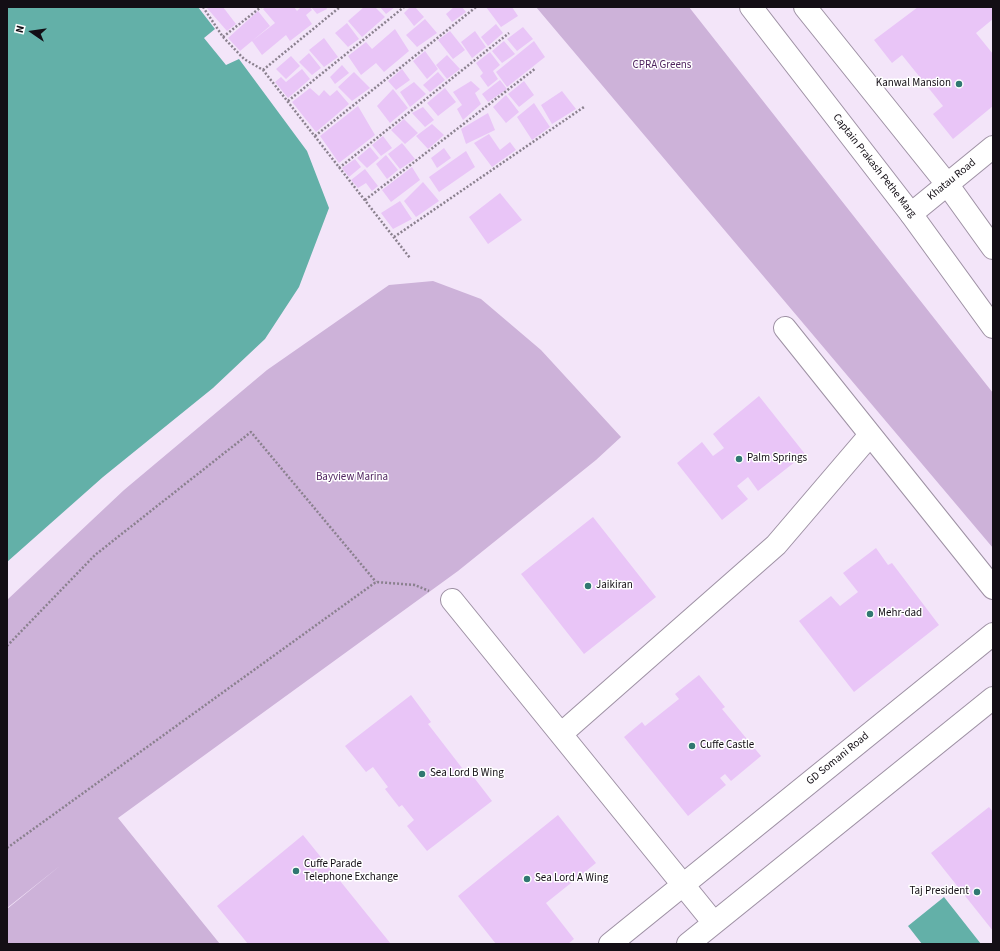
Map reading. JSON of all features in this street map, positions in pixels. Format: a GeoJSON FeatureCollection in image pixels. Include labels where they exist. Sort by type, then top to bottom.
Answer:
{"type":"FeatureCollection","features":[{"type":"Feature","properties":{"kind":"street","name":"Captain Prakash Pethe Marg"},"geometry":{"type":"LineString","coordinates":[[751,7],[911,214],[993,327]]}},
{"type":"Feature","properties":{"kind":"street"},"geometry":{"type":"LineString","coordinates":[[805,7],[947,184],[993,248]]}},
{"type":"Feature","properties":{"kind":"street","name":"Khatau Road"},"geometry":{"type":"LineString","coordinates":[[911,214],[993,147]]}},
{"type":"Feature","properties":{"kind":"street"},"geometry":{"type":"LineString","coordinates":[[785,328],[993,588]]}},
{"type":"Feature","properties":{"kind":"street"},"geometry":{"type":"LineString","coordinates":[[561,734],[776,545],[870,434]]}},
{"type":"Feature","properties":{"kind":"street"},"geometry":{"type":"LineString","coordinates":[[452,600],[714,923]]}},
{"type":"Feature","properties":{"kind":"street","name":"GD Somani Road"},"geometry":{"type":"LineString","coordinates":[[610,944],[993,634]]}},
{"type":"Feature","properties":{"kind":"street"},"geometry":{"type":"LineString","coordinates":[[688,944],[993,698]]}},
{"type":"Feature","properties":{"kind":"path"},"geometry":{"type":"LineString","coordinates":[[203,7],[223,37],[244,59],[264,70],[410,258]]}},
{"type":"Feature","properties":{"kind":"path"},"geometry":{"type":"LineString","coordinates":[[223,37],[261,7]]}},
{"type":"Feature","properties":{"kind":"path"},"geometry":{"type":"LineString","coordinates":[[264,70],[340,7]]}},
{"type":"Feature","properties":{"kind":"path"},"geometry":{"type":"LineString","coordinates":[[288,101],[404,7]]}},
{"type":"Feature","properties":{"kind":"path"},"geometry":{"type":"LineString","coordinates":[[315,136],[476,7]]}},
{"type":"Feature","properties":{"kind":"path"},"geometry":{"type":"LineString","coordinates":[[339,168],[509,33]]}},
{"type":"Feature","properties":{"kind":"path"},"geometry":{"type":"LineString","coordinates":[[365,200],[536,68]]}},
{"type":"Feature","properties":{"kind":"path"},"geometry":{"type":"LineString","coordinates":[[394,237],[584,107]]}},
{"type":"Feature","properties":{"kind":"path"},"geometry":{"type":"LineString","coordinates":[[7,646],[95,556],[251,432],[376,582]]}},
{"type":"Feature","properties":{"kind":"path"},"geometry":{"type":"LineString","coordinates":[[7,848],[376,582],[415,585],[452,600]]}},
{"type":"Feature","properties":{"kind":"green space","name":"CPRA Greens"},"geometry":{"type":"Polygon","coordinates":[[[536,7],[689,7],[993,393],[993,548],[536,7]]]}},
{"type":"Feature","properties":{"kind":"green space","name":"Bayview Marina"},"geometry":{"type":"Polygon","coordinates":[[[433,281],[481,299],[541,350],[621,437],[596,460],[458,571],[118,818],[220,944],[7,944],[7,909],[61,865],[7,908],[7,600],[124,490],[267,370],[389,285],[433,281]]]}},
{"type":"Feature","properties":{"kind":"shaded area"},"geometry":{"type":"Polygon","coordinates":[[[7,7],[198,7],[215,29],[204,38],[226,65],[239,59],[307,151],[329,208],[299,287],[265,339],[213,388],[103,477],[7,562],[7,7]]]}},
{"type":"Feature","properties":{"kind":"shaded area"},"geometry":{"type":"Polygon","coordinates":[[[944,897],[981,944],[922,944],[908,926],[944,897]]]}},
{"type":"Feature","properties":{"kind":"building"},"geometry":{"type":"Polygon","coordinates":[[[206,7],[223,7],[236,24],[227,31],[206,7]]]}},
{"type":"Feature","properties":{"kind":"building"},"geometry":{"type":"Polygon","coordinates":[[[266,7],[294,7],[297,11],[301,7],[310,7],[312,10],[306,15],[312,24],[290,41],[286,35],[262,55],[252,41],[275,23],[263,9],[266,7]]]}},
{"type":"Feature","properties":{"kind":"building"},"geometry":{"type":"Polygon","coordinates":[[[311,7],[326,7],[327,9],[317,14],[311,7]]]}},
{"type":"Feature","properties":{"kind":"building"},"geometry":{"type":"Polygon","coordinates":[[[364,7],[375,7],[385,17],[362,37],[348,21],[364,7]]]}},
{"type":"Feature","properties":{"kind":"building"},"geometry":{"type":"Polygon","coordinates":[[[380,7],[395,7],[386,14],[380,7]]]}},
{"type":"Feature","properties":{"kind":"building"},"geometry":{"type":"Polygon","coordinates":[[[410,7],[415,7],[424,17],[414,26],[404,13],[410,7]]]}},
{"type":"Feature","properties":{"kind":"building"},"geometry":{"type":"Polygon","coordinates":[[[454,7],[462,7],[466,12],[452,22],[446,14],[454,7]]]}},
{"type":"Feature","properties":{"kind":"building"},"geometry":{"type":"Polygon","coordinates":[[[486,7],[512,7],[518,16],[501,27],[486,7]]]}},
{"type":"Feature","properties":{"kind":"building","name":"Kanwal Mansion"},"geometry":{"type":"Polygon","coordinates":[[[918,7],[993,7],[993,19],[976,33],[993,54],[993,106],[953,139],[933,114],[943,106],[902,55],[892,63],[874,40],[918,7]]]}},
{"type":"Feature","properties":{"kind":"building"},"geometry":{"type":"Polygon","coordinates":[[[258,11],[270,26],[240,51],[228,38],[258,11]]]}},
{"type":"Feature","properties":{"kind":"building"},"geometry":{"type":"Polygon","coordinates":[[[425,19],[437,33],[417,47],[406,35],[425,19]]]}},
{"type":"Feature","properties":{"kind":"building"},"geometry":{"type":"Polygon","coordinates":[[[347,23],[359,39],[348,47],[335,33],[347,23]]]}},
{"type":"Feature","properties":{"kind":"building"},"geometry":{"type":"Polygon","coordinates":[[[496,24],[503,33],[488,46],[481,37],[496,24]]]}},
{"type":"Feature","properties":{"kind":"building"},"geometry":{"type":"Polygon","coordinates":[[[523,27],[533,39],[517,51],[507,39],[523,27]]]}},
{"type":"Feature","properties":{"kind":"building"},"geometry":{"type":"Polygon","coordinates":[[[395,29],[409,51],[384,72],[376,63],[361,75],[348,56],[366,42],[372,49],[395,29]]]}},
{"type":"Feature","properties":{"kind":"building"},"geometry":{"type":"Polygon","coordinates":[[[450,31],[465,50],[453,59],[438,40],[450,31]]]}},
{"type":"Feature","properties":{"kind":"building"},"geometry":{"type":"Polygon","coordinates":[[[475,31],[486,47],[472,58],[461,42],[475,31]]]}},
{"type":"Feature","properties":{"kind":"building"},"geometry":{"type":"Polygon","coordinates":[[[324,38],[338,57],[324,67],[309,50],[324,38]]]}},
{"type":"Feature","properties":{"kind":"building"},"geometry":{"type":"Polygon","coordinates":[[[504,41],[515,54],[502,63],[492,51],[504,41]]]}},
{"type":"Feature","properties":{"kind":"building"},"geometry":{"type":"Polygon","coordinates":[[[534,41],[545,57],[507,87],[496,72],[534,41]]]}},
{"type":"Feature","properties":{"kind":"building"},"geometry":{"type":"Polygon","coordinates":[[[425,51],[438,69],[427,79],[413,61],[425,51]]]}},
{"type":"Feature","properties":{"kind":"building"},"geometry":{"type":"Polygon","coordinates":[[[490,52],[500,65],[493,71],[498,79],[488,87],[480,76],[483,73],[476,63],[490,52]]]}},
{"type":"Feature","properties":{"kind":"building"},"geometry":{"type":"Polygon","coordinates":[[[309,53],[321,68],[312,75],[299,62],[309,53]]]}},
{"type":"Feature","properties":{"kind":"building"},"geometry":{"type":"Polygon","coordinates":[[[447,55],[460,69],[447,79],[436,65],[447,55]]]}},
{"type":"Feature","properties":{"kind":"building"},"geometry":{"type":"Polygon","coordinates":[[[291,56],[300,66],[286,79],[276,69],[291,56]]]}},
{"type":"Feature","properties":{"kind":"building"},"geometry":{"type":"Polygon","coordinates":[[[342,65],[349,73],[335,84],[330,77],[342,65]]]}},
{"type":"Feature","properties":{"kind":"building"},"geometry":{"type":"Polygon","coordinates":[[[302,69],[310,79],[288,98],[275,82],[281,77],[286,82],[302,69]]]}},
{"type":"Feature","properties":{"kind":"building"},"geometry":{"type":"Polygon","coordinates":[[[402,69],[410,80],[396,90],[388,81],[402,69]]]}},
{"type":"Feature","properties":{"kind":"building"},"geometry":{"type":"Polygon","coordinates":[[[354,72],[370,88],[352,101],[338,87],[354,72]]]}},
{"type":"Feature","properties":{"kind":"building"},"geometry":{"type":"Polygon","coordinates":[[[438,72],[445,80],[430,92],[423,85],[438,72]]]}},
{"type":"Feature","properties":{"kind":"building"},"geometry":{"type":"Polygon","coordinates":[[[500,80],[507,89],[488,102],[482,94],[500,80]]]}},
{"type":"Feature","properties":{"kind":"building"},"geometry":{"type":"Polygon","coordinates":[[[471,81],[480,89],[475,93],[481,104],[463,120],[457,109],[462,105],[453,92],[471,81]]]}},
{"type":"Feature","properties":{"kind":"building"},"geometry":{"type":"Polygon","coordinates":[[[524,81],[534,95],[519,107],[508,94],[524,81]]]}},
{"type":"Feature","properties":{"kind":"building"},"geometry":{"type":"Polygon","coordinates":[[[414,82],[426,94],[410,107],[400,92],[414,82]]]}},
{"type":"Feature","properties":{"kind":"building"},"geometry":{"type":"Polygon","coordinates":[[[310,88],[319,96],[324,90],[330,96],[337,90],[349,104],[316,132],[292,102],[310,88]]]}},
{"type":"Feature","properties":{"kind":"building"},"geometry":{"type":"Polygon","coordinates":[[[445,88],[456,102],[438,116],[427,103],[445,88]]]}},
{"type":"Feature","properties":{"kind":"building"},"geometry":{"type":"Polygon","coordinates":[[[393,89],[408,108],[390,123],[377,106],[393,89]]]}},
{"type":"Feature","properties":{"kind":"building"},"geometry":{"type":"Polygon","coordinates":[[[562,91],[576,109],[552,124],[541,105],[562,91]]]}},
{"type":"Feature","properties":{"kind":"building"},"geometry":{"type":"Polygon","coordinates":[[[506,95],[519,112],[506,123],[493,107],[506,95]]]}},
{"type":"Feature","properties":{"kind":"building"},"geometry":{"type":"Polygon","coordinates":[[[534,103],[550,127],[532,140],[517,117],[534,103]]]}},
{"type":"Feature","properties":{"kind":"building"},"geometry":{"type":"Polygon","coordinates":[[[358,106],[375,135],[339,163],[320,136],[358,106]]]}},
{"type":"Feature","properties":{"kind":"building"},"geometry":{"type":"Polygon","coordinates":[[[423,107],[434,120],[425,127],[412,113],[423,107]]]}},
{"type":"Feature","properties":{"kind":"building"},"geometry":{"type":"Polygon","coordinates":[[[488,113],[495,130],[466,144],[461,129],[488,113]]]}},
{"type":"Feature","properties":{"kind":"building"},"geometry":{"type":"Polygon","coordinates":[[[404,119],[418,133],[405,144],[391,130],[404,119]]]}},
{"type":"Feature","properties":{"kind":"building"},"geometry":{"type":"Polygon","coordinates":[[[432,124],[444,135],[428,149],[416,136],[432,124]]]}},
{"type":"Feature","properties":{"kind":"building"},"geometry":{"type":"Polygon","coordinates":[[[489,134],[500,150],[510,142],[516,150],[492,167],[474,143],[489,134]]]}},
{"type":"Feature","properties":{"kind":"building"},"geometry":{"type":"Polygon","coordinates":[[[383,136],[392,148],[381,156],[372,145],[383,136]]]}},
{"type":"Feature","properties":{"kind":"building"},"geometry":{"type":"Polygon","coordinates":[[[402,143],[415,159],[400,169],[388,154],[402,143]]]}},
{"type":"Feature","properties":{"kind":"building"},"geometry":{"type":"Polygon","coordinates":[[[370,147],[379,158],[367,168],[357,158],[370,147]]]}},
{"type":"Feature","properties":{"kind":"building"},"geometry":{"type":"Polygon","coordinates":[[[444,148],[451,158],[437,168],[431,158],[444,148]]]}},
{"type":"Feature","properties":{"kind":"building"},"geometry":{"type":"Polygon","coordinates":[[[466,151],[475,167],[439,192],[429,177],[466,151]]]}},
{"type":"Feature","properties":{"kind":"building"},"geometry":{"type":"Polygon","coordinates":[[[386,155],[398,170],[387,179],[376,164],[386,155]]]}},
{"type":"Feature","properties":{"kind":"building"},"geometry":{"type":"Polygon","coordinates":[[[355,159],[361,167],[349,177],[342,168],[355,159]]]}},
{"type":"Feature","properties":{"kind":"building"},"geometry":{"type":"Polygon","coordinates":[[[412,167],[420,180],[391,202],[382,190],[412,167]]]}},
{"type":"Feature","properties":{"kind":"building"},"geometry":{"type":"Polygon","coordinates":[[[365,169],[378,186],[372,191],[366,183],[358,188],[351,180],[365,169]]]}},
{"type":"Feature","properties":{"kind":"building"},"geometry":{"type":"Polygon","coordinates":[[[423,182],[439,201],[416,217],[404,201],[423,182]]]}},
{"type":"Feature","properties":{"kind":"building"},"geometry":{"type":"Polygon","coordinates":[[[500,193],[522,220],[488,244],[469,217],[500,193]]]}},
{"type":"Feature","properties":{"kind":"building"},"geometry":{"type":"Polygon","coordinates":[[[400,201],[412,219],[393,229],[381,213],[400,201]]]}},
{"type":"Feature","properties":{"kind":"building","name":"Palm Springs"},"geometry":{"type":"Polygon","coordinates":[[[759,396],[805,454],[758,491],[748,477],[737,486],[748,499],[722,520],[677,463],[702,442],[713,456],[724,448],[713,434],[759,396]]]}},
{"type":"Feature","properties":{"kind":"building","name":"Jaikiran"},"geometry":{"type":"Polygon","coordinates":[[[593,517],[656,597],[584,654],[521,574],[593,517]]]}},
{"type":"Feature","properties":{"kind":"building","name":"Mehr-dad"},"geometry":{"type":"Polygon","coordinates":[[[876,548],[888,565],[892,563],[939,625],[854,692],[799,621],[831,596],[840,606],[858,592],[843,573],[876,548]]]}},
{"type":"Feature","properties":{"kind":"building","name":"Cuffe Castle"},"geometry":{"type":"Polygon","coordinates":[[[699,675],[725,707],[722,709],[761,756],[731,781],[725,774],[720,778],[726,785],[688,816],[624,737],[642,722],[645,726],[679,699],[675,694],[699,675]]]}},
{"type":"Feature","properties":{"kind":"building","name":"Sea Lord B Wing"},"geometry":{"type":"Polygon","coordinates":[[[411,695],[431,722],[428,724],[469,777],[472,775],[492,801],[427,851],[407,826],[414,820],[402,805],[399,807],[385,789],[388,787],[373,767],[366,772],[345,746],[411,695]]]}},
{"type":"Feature","properties":{"kind":"building","name":"Taj President"},"geometry":{"type":"Polygon","coordinates":[[[989,807],[993,812],[993,931],[931,853],[989,807]]]}},
{"type":"Feature","properties":{"kind":"building","name":"Sea Lord A Wing"},"geometry":{"type":"Polygon","coordinates":[[[558,815],[596,863],[546,903],[574,939],[568,944],[496,944],[458,896],[558,815]]]}},
{"type":"Feature","properties":{"kind":"building","name":"Cuffe Parade Telephone Exchange"},"geometry":{"type":"Polygon","coordinates":[[[303,835],[391,944],[248,944],[217,906],[303,835]]]}},
{"type":"Feature","properties":{"kind":"place","name":"Kanwal Mansion"},"geometry":{"type":"Point","coordinates":[959,84]}},
{"type":"Feature","properties":{"kind":"place","name":"Palm Springs"},"geometry":{"type":"Point","coordinates":[739,459]}},
{"type":"Feature","properties":{"kind":"place","name":"Jaikiran"},"geometry":{"type":"Point","coordinates":[588,586]}},
{"type":"Feature","properties":{"kind":"place","name":"Mehr-dad"},"geometry":{"type":"Point","coordinates":[870,614]}},
{"type":"Feature","properties":{"kind":"place","name":"Cuffe Castle"},"geometry":{"type":"Point","coordinates":[692,746]}},
{"type":"Feature","properties":{"kind":"place","name":"Sea Lord B Wing"},"geometry":{"type":"Point","coordinates":[422,774]}},
{"type":"Feature","properties":{"kind":"place","name":"Cuffe Parade Telephone Exchange"},"geometry":{"type":"Point","coordinates":[296,871]}},
{"type":"Feature","properties":{"kind":"place","name":"Sea Lord A Wing"},"geometry":{"type":"Point","coordinates":[527,879]}},
{"type":"Feature","properties":{"kind":"place","name":"Taj President"},"geometry":{"type":"Point","coordinates":[977,892]}}]}
